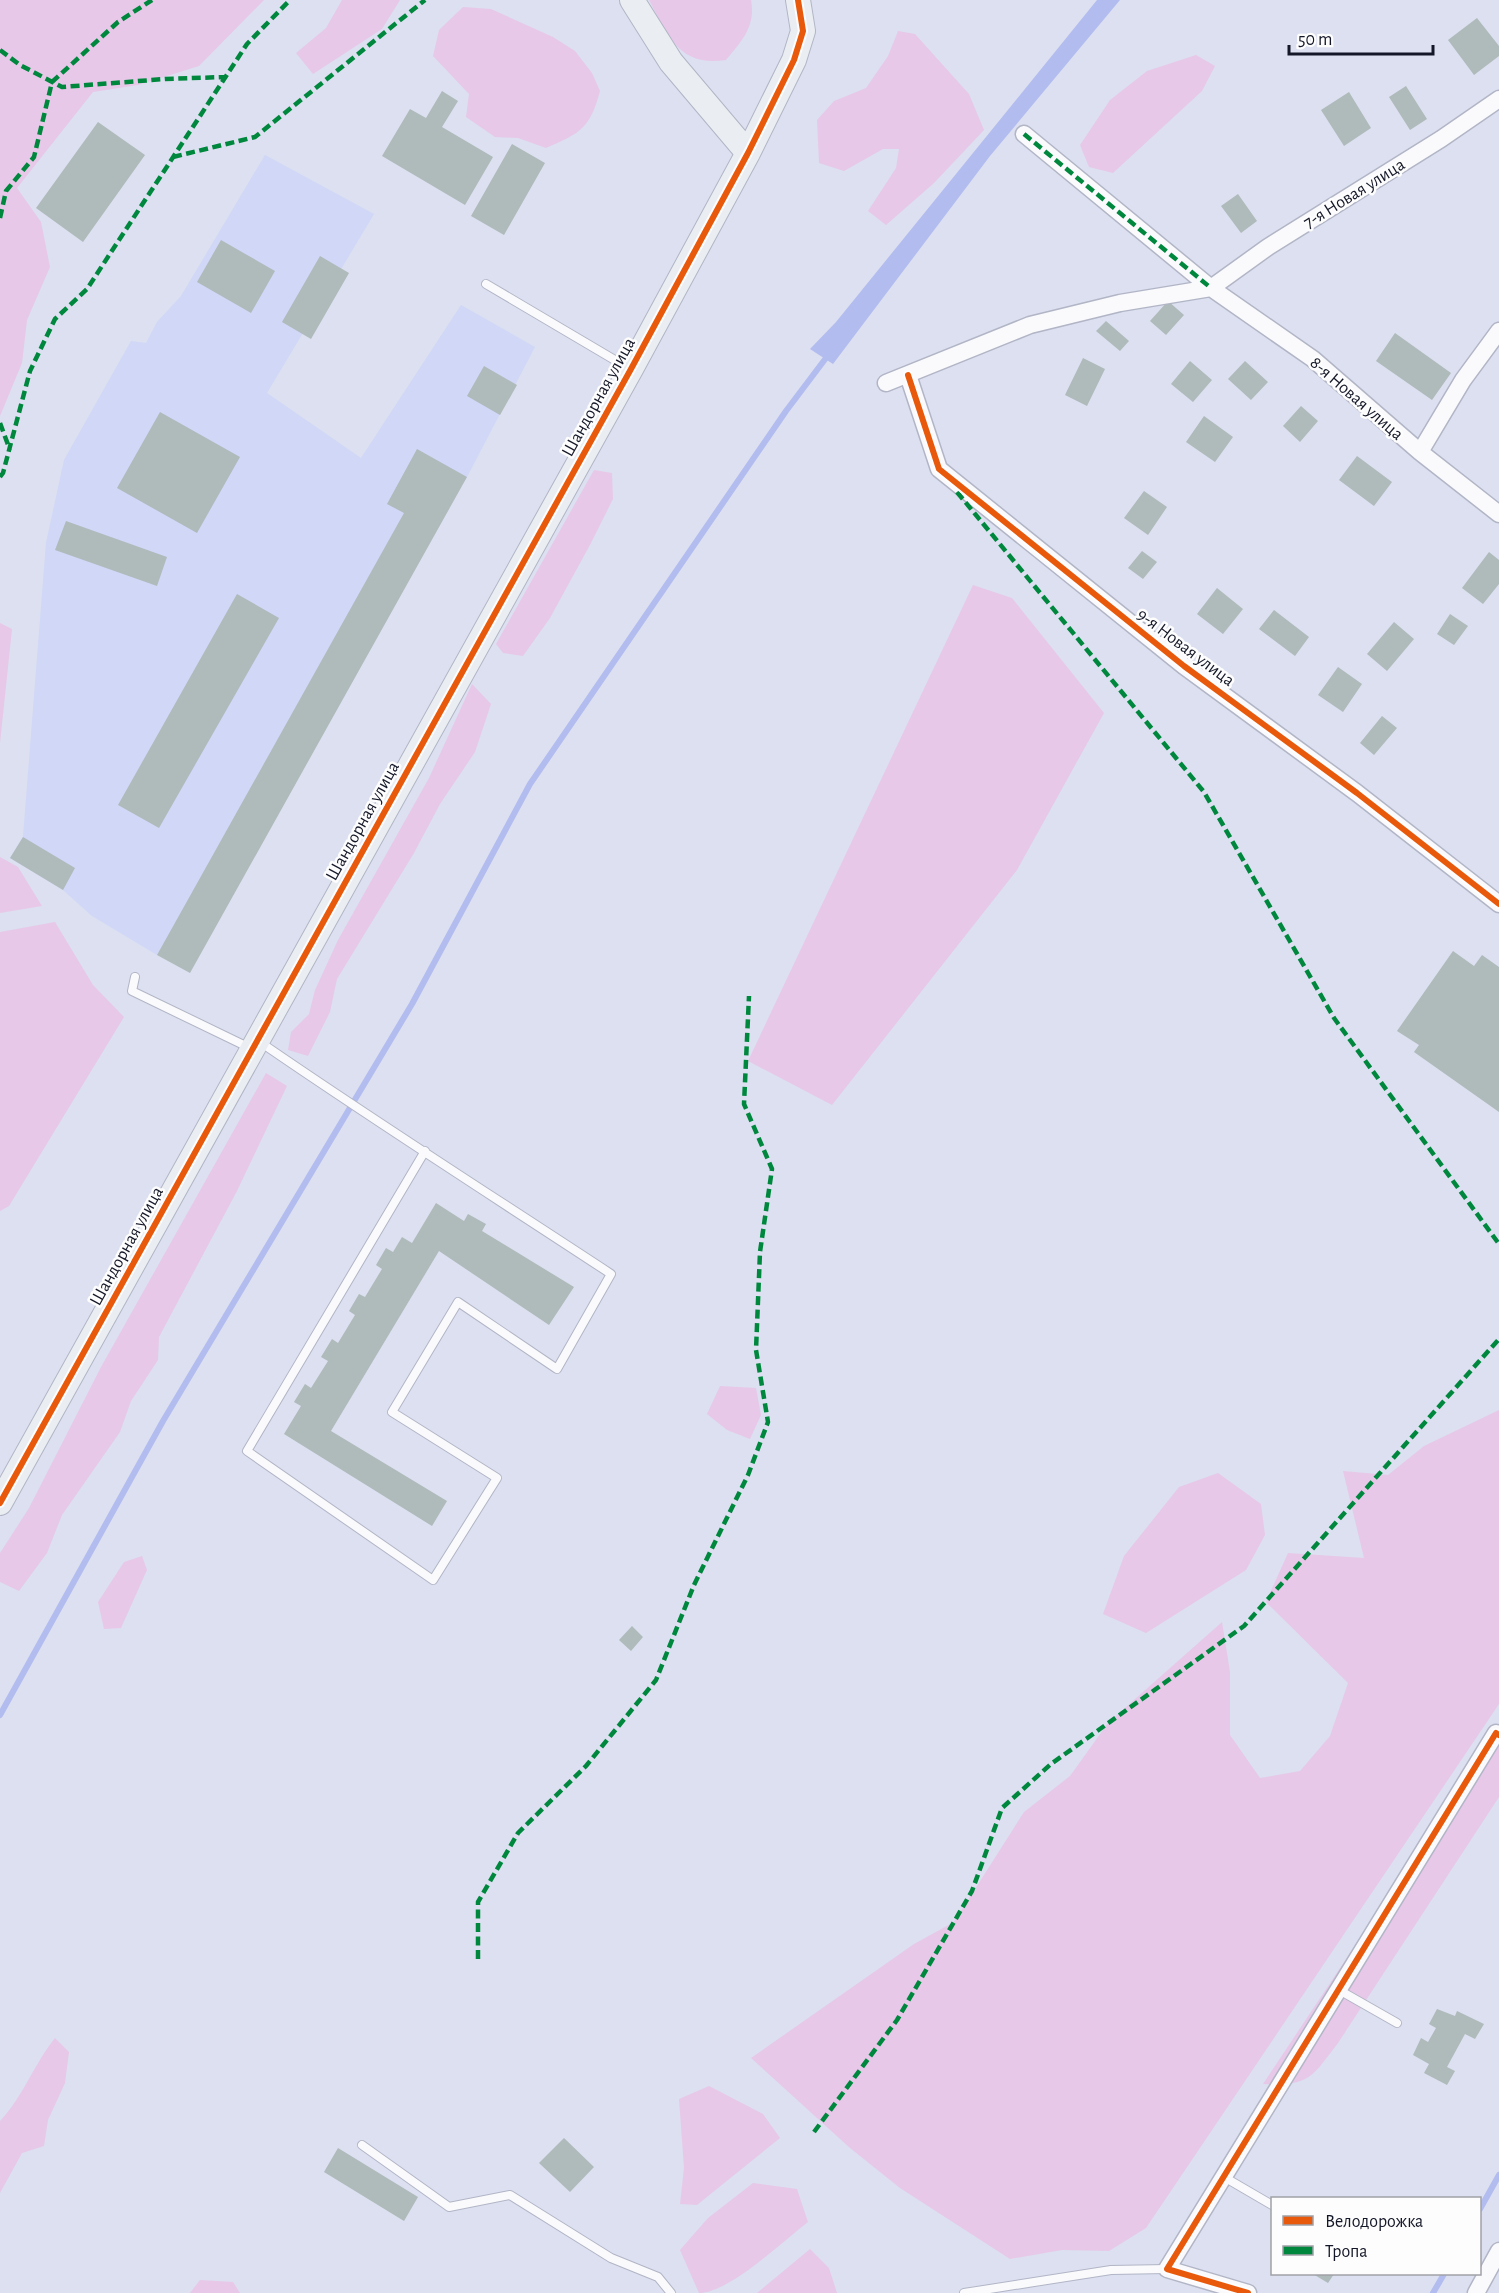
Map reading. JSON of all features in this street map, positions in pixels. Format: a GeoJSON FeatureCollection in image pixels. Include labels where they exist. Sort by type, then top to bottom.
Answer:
{"type":"FeatureCollection","features":[{"type":"Feature","properties":{"kind":"street"},"geometry":{"type":"LineString","coordinates":[[632,0],[670,62],[748,153]]}},
{"type":"Feature","properties":{"kind":"street","name":"Шандорная улица"},"geometry":{"type":"LineString","coordinates":[[0,1503],[631,369],[748,153],[794,60],[803,31],[798,0]]}},
{"type":"Feature","properties":{"kind":"street","name":"7-я Новая улица"},"geometry":{"type":"LineString","coordinates":[[1211,288],[1268,247],[1442,139],[1499,99]]}},
{"type":"Feature","properties":{"kind":"street","name":"8-я Новая улица"},"geometry":{"type":"LineString","coordinates":[[1024,134],[1211,288],[1313,359],[1419,452],[1499,514]]}},
{"type":"Feature","properties":{"kind":"street"},"geometry":{"type":"LineString","coordinates":[[886,383],[1030,325],[1120,303],[1211,288]]}},
{"type":"Feature","properties":{"kind":"street"},"geometry":{"type":"LineString","coordinates":[[1419,452],[1464,380],[1499,331]]}},
{"type":"Feature","properties":{"kind":"street","name":"9-я Новая улица"},"geometry":{"type":"LineString","coordinates":[[908,375],[939,469],[1184,666],[1366,800],[1499,903]]}},
{"type":"Feature","properties":{"kind":"street"},"geometry":{"type":"LineString","coordinates":[[1248,2293],[1167,2269],[1496,1733],[1499,1735]]}},
{"type":"Feature","properties":{"kind":"street"},"geometry":{"type":"LineString","coordinates":[[1476,2293],[1499,2251]]}},
{"type":"Feature","properties":{"kind":"lane"},"geometry":{"type":"LineString","coordinates":[[486,284],[631,369]]}},
{"type":"Feature","properties":{"kind":"lane"},"geometry":{"type":"LineString","coordinates":[[135,977],[132,991],[255,1045],[425,1151],[611,1274],[557,1369],[458,1302],[392,1412],[497,1478],[433,1580],[247,1451],[425,1151]]}},
{"type":"Feature","properties":{"kind":"lane"},"geometry":{"type":"LineString","coordinates":[[1339,1990],[1397,2023]]}},
{"type":"Feature","properties":{"kind":"lane"},"geometry":{"type":"LineString","coordinates":[[362,2145],[448,2207],[510,2195],[611,2258],[658,2277],[670,2293]]}},
{"type":"Feature","properties":{"kind":"lane"},"geometry":{"type":"LineString","coordinates":[[1224,2177],[1271,2204]]}},
{"type":"Feature","properties":{"kind":"lane"},"geometry":{"type":"LineString","coordinates":[[964,2293],[1111,2270],[1167,2269]]}},
{"type":"Feature","properties":{"kind":"shaded area"},"geometry":{"type":"Polygon","coordinates":[[[0,0],[264,0],[199,66],[138,85],[93,92],[17,188],[41,222],[50,267],[27,320],[22,363],[0,416],[0,0]]]}},
{"type":"Feature","properties":{"kind":"shaded area"},"geometry":{"type":"Polygon","coordinates":[[[342,0],[400,0],[382,29],[313,74],[296,53],[326,28],[342,0]]]}},
{"type":"Feature","properties":{"kind":"shaded area"},"geometry":{"type":"Polygon","coordinates":[[[649,0],[751,0],[750,25],[742,40],[726,60],[697,59],[686,54],[669,37],[649,0]]]}},
{"type":"Feature","properties":{"kind":"shaded area"},"geometry":{"type":"Polygon","coordinates":[[[1097,0],[1120,0],[990,156],[833,364],[810,349],[836,322],[1097,0]]]}},
{"type":"Feature","properties":{"kind":"shaded area"},"geometry":{"type":"Polygon","coordinates":[[[463,7],[491,9],[553,37],[575,51],[592,73],[600,91],[592,113],[582,128],[568,138],[546,148],[518,138],[495,137],[466,117],[469,94],[433,56],[439,30],[463,7]]]}},
{"type":"Feature","properties":{"kind":"shaded area"},"geometry":{"type":"Polygon","coordinates":[[[898,31],[915,34],[969,94],[984,130],[934,183],[886,225],[868,211],[896,168],[899,149],[883,149],[844,171],[819,163],[817,120],[834,101],[866,88],[888,56],[898,31]]]}},
{"type":"Feature","properties":{"kind":"shaded area"},"geometry":{"type":"Polygon","coordinates":[[[1196,55],[1215,66],[1202,91],[1113,173],[1089,167],[1080,145],[1110,100],[1147,71],[1196,55]]]}},
{"type":"Feature","properties":{"kind":"shaded area"},"geometry":{"type":"Polygon","coordinates":[[[265,155],[374,214],[267,393],[361,458],[461,305],[535,347],[467,477],[157,955],[92,916],[63,890],[10,858],[23,837],[46,543],[64,460],[131,341],[146,343],[157,322],[181,296],[265,155]]]}},
{"type":"Feature","properties":{"kind":"shaded area"},"geometry":{"type":"Polygon","coordinates":[[[594,470],[612,473],[613,499],[550,618],[523,656],[503,653],[496,644],[594,470]]]}},
{"type":"Feature","properties":{"kind":"shaded area"},"geometry":{"type":"Polygon","coordinates":[[[973,585],[1012,598],[1104,713],[1017,870],[832,1105],[748,1061],[973,585]]]}},
{"type":"Feature","properties":{"kind":"shaded area"},"geometry":{"type":"Polygon","coordinates":[[[0,623],[12,629],[0,743],[0,623]]]}},
{"type":"Feature","properties":{"kind":"shaded area"},"geometry":{"type":"Polygon","coordinates":[[[472,684],[491,704],[475,752],[440,804],[414,853],[337,979],[330,1012],[308,1056],[288,1050],[291,1032],[309,1014],[315,990],[338,940],[429,778],[472,684]]]}},
{"type":"Feature","properties":{"kind":"shaded area"},"geometry":{"type":"Polygon","coordinates":[[[0,857],[18,867],[42,906],[0,913],[0,857]]]}},
{"type":"Feature","properties":{"kind":"shaded area"},"geometry":{"type":"Polygon","coordinates":[[[55,922],[93,985],[124,1017],[9,1206],[0,1211],[0,932],[55,922]]]}},
{"type":"Feature","properties":{"kind":"shaded area"},"geometry":{"type":"Polygon","coordinates":[[[266,1073],[287,1086],[237,1191],[159,1337],[158,1360],[131,1401],[120,1432],[62,1515],[47,1553],[19,1591],[0,1582],[0,1553],[29,1508],[101,1367],[266,1073]]]}},
{"type":"Feature","properties":{"kind":"shaded area"},"geometry":{"type":"Polygon","coordinates":[[[720,1386],[756,1388],[761,1415],[750,1439],[727,1430],[707,1414],[720,1386]]]}},
{"type":"Feature","properties":{"kind":"shaded area"},"geometry":{"type":"Polygon","coordinates":[[[1499,1410],[1499,1704],[1146,2228],[1109,2251],[1062,2250],[1010,2259],[900,2188],[850,2148],[751,2058],[914,1944],[954,1922],[1024,1812],[1070,1776],[1108,1723],[1222,1622],[1230,1672],[1230,1735],[1260,1778],[1300,1771],[1330,1736],[1348,1683],[1266,1602],[1288,1553],[1364,1558],[1343,1471],[1388,1475],[1424,1446],[1499,1410]]]}},
{"type":"Feature","properties":{"kind":"shaded area"},"geometry":{"type":"Polygon","coordinates":[[[1218,1473],[1261,1504],[1265,1535],[1246,1570],[1146,1633],[1103,1614],[1124,1556],[1179,1487],[1218,1473]]]}},
{"type":"Feature","properties":{"kind":"shaded area"},"geometry":{"type":"Polygon","coordinates":[[[142,1556],[147,1570],[121,1628],[104,1629],[98,1602],[124,1562],[142,1556]]]}},
{"type":"Feature","properties":{"kind":"shaded area"},"geometry":{"type":"Polygon","coordinates":[[[1499,1729],[1499,1797],[1338,2043],[1315,2072],[1308,2077],[1291,2083],[1263,2084],[1499,1729]]]}},
{"type":"Feature","properties":{"kind":"shaded area"},"geometry":{"type":"Polygon","coordinates":[[[55,2038],[69,2052],[65,2083],[48,2120],[44,2146],[22,2153],[0,2193],[0,2121],[15,2102],[55,2038]]]}},
{"type":"Feature","properties":{"kind":"shaded area"},"geometry":{"type":"Polygon","coordinates":[[[709,2086],[763,2114],[780,2138],[697,2205],[680,2204],[684,2168],[679,2099],[709,2086]]]}},
{"type":"Feature","properties":{"kind":"shaded area"},"geometry":{"type":"Polygon","coordinates":[[[753,2183],[797,2189],[808,2222],[740,2276],[711,2291],[699,2293],[680,2250],[708,2218],[753,2183]]]}},
{"type":"Feature","properties":{"kind":"shaded area"},"geometry":{"type":"Polygon","coordinates":[[[810,2249],[829,2268],[837,2293],[757,2293],[810,2249]]]}},
{"type":"Feature","properties":{"kind":"shaded area"},"geometry":{"type":"Polygon","coordinates":[[[200,2280],[233,2282],[240,2293],[190,2293],[200,2280]]]}},
{"type":"Feature","properties":{"kind":"building"},"geometry":{"type":"Polygon","coordinates":[[[1477,18],[1499,46],[1499,56],[1474,75],[1448,40],[1477,18]]]}},
{"type":"Feature","properties":{"kind":"building"},"geometry":{"type":"Polygon","coordinates":[[[1406,86],[1427,119],[1410,130],[1389,97],[1406,86]]]}},
{"type":"Feature","properties":{"kind":"building"},"geometry":{"type":"Polygon","coordinates":[[[442,91],[458,101],[442,127],[493,157],[465,205],[382,156],[410,109],[426,118],[442,91]]]}},
{"type":"Feature","properties":{"kind":"building"},"geometry":{"type":"Polygon","coordinates":[[[1349,92],[1371,128],[1344,146],[1321,110],[1349,92]]]}},
{"type":"Feature","properties":{"kind":"building"},"geometry":{"type":"Polygon","coordinates":[[[98,122],[145,155],[83,242],[36,208],[98,122]]]}},
{"type":"Feature","properties":{"kind":"building"},"geometry":{"type":"Polygon","coordinates":[[[512,144],[545,163],[504,235],[471,216],[512,144]]]}},
{"type":"Feature","properties":{"kind":"building"},"geometry":{"type":"Polygon","coordinates":[[[1238,194],[1257,221],[1241,233],[1221,206],[1238,194]]]}},
{"type":"Feature","properties":{"kind":"building"},"geometry":{"type":"Polygon","coordinates":[[[221,240],[275,271],[251,313],[197,282],[221,240]]]}},
{"type":"Feature","properties":{"kind":"building"},"geometry":{"type":"Polygon","coordinates":[[[320,256],[349,273],[311,339],[282,322],[320,256]]]}},
{"type":"Feature","properties":{"kind":"building"},"geometry":{"type":"Polygon","coordinates":[[[1168,301],[1184,315],[1166,335],[1150,321],[1168,301]]]}},
{"type":"Feature","properties":{"kind":"building"},"geometry":{"type":"Polygon","coordinates":[[[1106,321],[1129,341],[1120,351],[1096,331],[1106,321]]]}},
{"type":"Feature","properties":{"kind":"building"},"geometry":{"type":"Polygon","coordinates":[[[1395,333],[1451,373],[1432,400],[1376,361],[1395,333]]]}},
{"type":"Feature","properties":{"kind":"building"},"geometry":{"type":"Polygon","coordinates":[[[1083,358],[1105,369],[1087,406],[1065,395],[1083,358]]]}},
{"type":"Feature","properties":{"kind":"building"},"geometry":{"type":"Polygon","coordinates":[[[1190,361],[1212,380],[1193,402],[1171,384],[1190,361]]]}},
{"type":"Feature","properties":{"kind":"building"},"geometry":{"type":"Polygon","coordinates":[[[1245,361],[1268,382],[1251,400],[1228,379],[1245,361]]]}},
{"type":"Feature","properties":{"kind":"building"},"geometry":{"type":"Polygon","coordinates":[[[484,366],[517,385],[500,415],[467,396],[484,366]]]}},
{"type":"Feature","properties":{"kind":"building"},"geometry":{"type":"Polygon","coordinates":[[[1301,406],[1318,421],[1300,442],[1283,426],[1301,406]]]}},
{"type":"Feature","properties":{"kind":"building"},"geometry":{"type":"Polygon","coordinates":[[[160,412],[240,457],[197,533],[117,488],[160,412]]]}},
{"type":"Feature","properties":{"kind":"building"},"geometry":{"type":"Polygon","coordinates":[[[1204,416],[1233,437],[1215,462],[1186,442],[1204,416]]]}},
{"type":"Feature","properties":{"kind":"building"},"geometry":{"type":"Polygon","coordinates":[[[417,449],[467,477],[190,973],[157,955],[404,513],[387,504],[417,449]]]}},
{"type":"Feature","properties":{"kind":"building"},"geometry":{"type":"Polygon","coordinates":[[[1357,456],[1392,482],[1374,506],[1339,480],[1357,456]]]}},
{"type":"Feature","properties":{"kind":"building"},"geometry":{"type":"Polygon","coordinates":[[[1144,491],[1167,507],[1148,535],[1124,518],[1144,491]]]}},
{"type":"Feature","properties":{"kind":"building"},"geometry":{"type":"Polygon","coordinates":[[[66,521],[167,557],[157,586],[55,550],[66,521]]]}},
{"type":"Feature","properties":{"kind":"building"},"geometry":{"type":"Polygon","coordinates":[[[1142,551],[1157,562],[1143,579],[1128,568],[1142,551]]]}},
{"type":"Feature","properties":{"kind":"building"},"geometry":{"type":"Polygon","coordinates":[[[1489,552],[1499,560],[1499,584],[1483,604],[1462,588],[1489,552]]]}},
{"type":"Feature","properties":{"kind":"building"},"geometry":{"type":"Polygon","coordinates":[[[1217,588],[1243,609],[1223,634],[1197,614],[1217,588]]]}},
{"type":"Feature","properties":{"kind":"building"},"geometry":{"type":"Polygon","coordinates":[[[237,594],[279,618],[159,828],[118,805],[237,594]]]}},
{"type":"Feature","properties":{"kind":"building"},"geometry":{"type":"Polygon","coordinates":[[[1274,610],[1309,637],[1295,656],[1259,629],[1274,610]]]}},
{"type":"Feature","properties":{"kind":"building"},"geometry":{"type":"Polygon","coordinates":[[[1450,614],[1468,626],[1454,645],[1437,634],[1450,614]]]}},
{"type":"Feature","properties":{"kind":"building"},"geometry":{"type":"Polygon","coordinates":[[[1394,622],[1414,639],[1387,671],[1367,654],[1394,622]]]}},
{"type":"Feature","properties":{"kind":"building"},"geometry":{"type":"Polygon","coordinates":[[[1338,667],[1362,684],[1343,712],[1318,695],[1338,667]]]}},
{"type":"Feature","properties":{"kind":"building"},"geometry":{"type":"Polygon","coordinates":[[[1382,716],[1397,728],[1374,755],[1360,743],[1382,716]]]}},
{"type":"Feature","properties":{"kind":"building"},"geometry":{"type":"Polygon","coordinates":[[[23,837],[75,868],[63,890],[10,858],[23,837]]]}},
{"type":"Feature","properties":{"kind":"building"},"geometry":{"type":"Polygon","coordinates":[[[1453,951],[1474,966],[1482,955],[1499,967],[1499,1112],[1414,1052],[1419,1045],[1397,1031],[1453,951]]]}},
{"type":"Feature","properties":{"kind":"building"},"geometry":{"type":"Polygon","coordinates":[[[436,1203],[464,1221],[468,1214],[486,1224],[482,1231],[574,1287],[549,1325],[439,1251],[331,1431],[447,1501],[432,1526],[284,1434],[301,1406],[294,1402],[305,1384],[311,1388],[328,1361],[321,1357],[332,1339],[338,1343],[355,1315],[349,1311],[359,1294],[365,1297],[382,1269],[376,1265],[386,1248],[393,1252],[402,1237],[412,1243],[436,1203]]]}},
{"type":"Feature","properties":{"kind":"building"},"geometry":{"type":"Polygon","coordinates":[[[632,1626],[643,1637],[631,1651],[619,1640],[632,1626]]]}},
{"type":"Feature","properties":{"kind":"building"},"geometry":{"type":"Polygon","coordinates":[[[1437,2009],[1455,2016],[1457,2011],[1484,2024],[1475,2039],[1465,2034],[1447,2067],[1455,2071],[1447,2085],[1424,2073],[1429,2064],[1413,2055],[1421,2038],[1428,2042],[1436,2028],[1429,2024],[1437,2009]]]}},
{"type":"Feature","properties":{"kind":"building"},"geometry":{"type":"Polygon","coordinates":[[[564,2138],[594,2167],[570,2192],[539,2163],[564,2138]]]}},
{"type":"Feature","properties":{"kind":"building"},"geometry":{"type":"Polygon","coordinates":[[[338,2148],[418,2197],[404,2221],[324,2172],[338,2148]]]}},
{"type":"Feature","properties":{"kind":"building"},"geometry":{"type":"Polygon","coordinates":[[[1315,2275],[1333,2275],[1328,2283],[1315,2275]]]}},
{"type":"Feature","properties":{"kind":"waterway"},"geometry":{"type":"LineString","coordinates":[[0,1715],[163,1421],[412,1004],[530,784],[786,411],[829,354]]}},
{"type":"Feature","properties":{"kind":"waterway"},"geometry":{"type":"LineString","coordinates":[[1481,2207],[1499,2175]]}},
{"type":"Feature","properties":{"kind":"waterway"},"geometry":{"type":"LineString","coordinates":[[1433,2293],[1443,2275]]}},
{"type":"Feature","properties":{"kind":"marked path"},"geometry":{"type":"LineString","coordinates":[[0,218],[6,191],[34,157],[52,82],[118,22],[152,0]]}},
{"type":"Feature","properties":{"kind":"marked path"},"geometry":{"type":"LineString","coordinates":[[0,477],[30,371],[55,319],[87,289],[247,44],[290,0]]}},
{"type":"Feature","properties":{"kind":"marked path"},"geometry":{"type":"LineString","coordinates":[[173,157],[255,137],[425,0]]}},
{"type":"Feature","properties":{"kind":"marked path"},"geometry":{"type":"LineString","coordinates":[[0,50],[20,65],[62,87],[225,77]]}},
{"type":"Feature","properties":{"kind":"marked path"},"geometry":{"type":"LineString","coordinates":[[1024,134],[1211,288]]}},
{"type":"Feature","properties":{"kind":"marked path"},"geometry":{"type":"LineString","coordinates":[[0,423],[10,450]]}},
{"type":"Feature","properties":{"kind":"marked path"},"geometry":{"type":"LineString","coordinates":[[957,492],[1204,792],[1334,1018],[1499,1244]]}},
{"type":"Feature","properties":{"kind":"marked path"},"geometry":{"type":"LineString","coordinates":[[478,1959],[478,1902],[518,1833],[586,1766],[656,1680],[694,1585],[748,1475],[768,1422],[756,1350],[760,1252],[772,1169],[744,1104],[749,996]]}},
{"type":"Feature","properties":{"kind":"marked path"},"geometry":{"type":"LineString","coordinates":[[814,2132],[897,2020],[972,1891],[1002,1808],[1051,1764],[1244,1626],[1499,1339]]}},
{"type":"Feature","properties":{"kind":"cycle path"},"geometry":{"type":"LineString","coordinates":[[0,1503],[631,369],[748,153],[794,60],[803,31],[798,0]]}},
{"type":"Feature","properties":{"kind":"cycle path"},"geometry":{"type":"LineString","coordinates":[[908,375],[939,469],[1184,666],[1357,793],[1499,904]]}},
{"type":"Feature","properties":{"kind":"cycle path"},"geometry":{"type":"LineString","coordinates":[[1248,2293],[1167,2269],[1496,1733],[1499,1735]]}}]}
